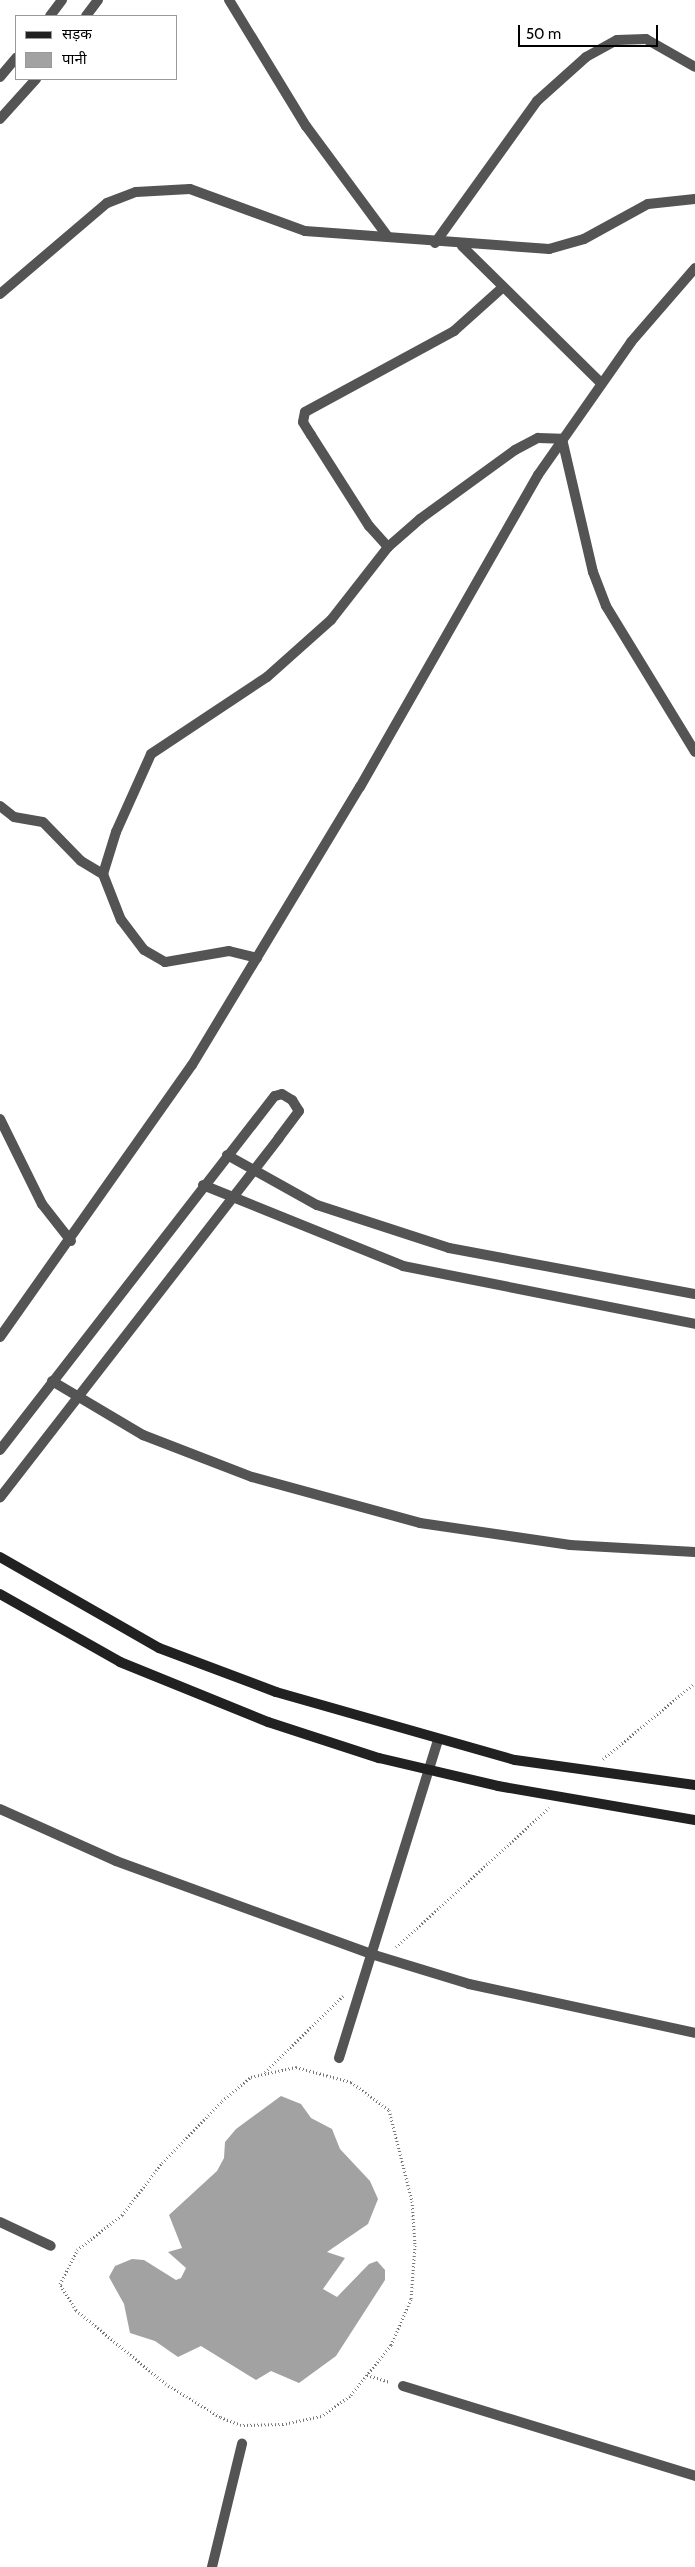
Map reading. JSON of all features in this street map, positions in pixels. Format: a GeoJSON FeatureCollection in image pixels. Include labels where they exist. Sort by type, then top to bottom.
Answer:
{"type":"FeatureCollection","features":[{"type":"Feature","properties":{"kind":"main road"},"geometry":{"type":"LineString","coordinates":[[0,1557],[168,1651],[276,1692],[438,1740],[515,1760],[588,1772],[695,1785]]}},
{"type":"Feature","properties":{"kind":"main road"},"geometry":{"type":"LineString","coordinates":[[0,1594],[120,1662],[185,1692],[379,1758],[560,1798],[695,1820]]}},
{"type":"Feature","properties":{"kind":"street"},"geometry":{"type":"LineString","coordinates":[[51,15],[62,0]]}},
{"type":"Feature","properties":{"kind":"street"},"geometry":{"type":"LineString","coordinates":[[87,15],[98,0]]}},
{"type":"Feature","properties":{"kind":"street"},"geometry":{"type":"LineString","coordinates":[[229,0],[306,126],[388,237]]}},
{"type":"Feature","properties":{"kind":"street"},"geometry":{"type":"LineString","coordinates":[[435,243],[537,101],[586,57],[616,40],[646,39],[695,67]]}},
{"type":"Feature","properties":{"kind":"street"},"geometry":{"type":"LineString","coordinates":[[0,77],[15,59]]}},
{"type":"Feature","properties":{"kind":"street"},"geometry":{"type":"LineString","coordinates":[[0,120],[35,80]]}},
{"type":"Feature","properties":{"kind":"street"},"geometry":{"type":"LineString","coordinates":[[0,294],[107,204],[136,192],[190,189],[305,231],[388,237],[462,246],[549,250],[584,239],[648,204],[695,199]]}},
{"type":"Feature","properties":{"kind":"street"},"geometry":{"type":"LineString","coordinates":[[462,246],[601,383]]}},
{"type":"Feature","properties":{"kind":"street"},"geometry":{"type":"LineString","coordinates":[[0,1337],[71,1241],[192,1065],[257,958],[562,439],[601,383],[695,268]]}},
{"type":"Feature","properties":{"kind":"street"},"geometry":{"type":"LineString","coordinates":[[388,546],[368,526],[311,436],[303,422],[305,412],[447,335],[503,287]]}},
{"type":"Feature","properties":{"kind":"street"},"geometry":{"type":"LineString","coordinates":[[103,874],[116,832],[151,754],[267,677],[331,620],[388,546],[515,450],[538,438],[562,439]]}},
{"type":"Feature","properties":{"kind":"street"},"geometry":{"type":"LineString","coordinates":[[562,439],[593,572],[606,606],[695,752]]}},
{"type":"Feature","properties":{"kind":"street"},"geometry":{"type":"LineString","coordinates":[[0,806],[14,818],[43,822],[81,861],[103,874],[121,920],[154,958],[173,962],[229,951],[257,958]]}},
{"type":"Feature","properties":{"kind":"street"},"geometry":{"type":"LineString","coordinates":[[0,1450],[203,1185],[227,1155],[282,1094],[299,1111],[0,1498]]}},
{"type":"Feature","properties":{"kind":"street"},"geometry":{"type":"LineString","coordinates":[[0,1119],[42,1204],[71,1241]]}},
{"type":"Feature","properties":{"kind":"street"},"geometry":{"type":"LineString","coordinates":[[227,1155],[317,1205],[449,1248],[695,1294]]}},
{"type":"Feature","properties":{"kind":"street"},"geometry":{"type":"LineString","coordinates":[[203,1185],[403,1266],[695,1324]]}},
{"type":"Feature","properties":{"kind":"street"},"geometry":{"type":"LineString","coordinates":[[52,1381],[143,1435],[252,1477],[420,1523],[570,1545],[695,1552]]}},
{"type":"Feature","properties":{"kind":"street"},"geometry":{"type":"LineString","coordinates":[[339,2058],[438,1740]]}},
{"type":"Feature","properties":{"kind":"street"},"geometry":{"type":"LineString","coordinates":[[0,1809],[116,1861],[371,1954],[469,1984],[695,2033]]}},
{"type":"Feature","properties":{"kind":"street"},"geometry":{"type":"LineString","coordinates":[[0,2222],[51,2246]]}},
{"type":"Feature","properties":{"kind":"street"},"geometry":{"type":"LineString","coordinates":[[403,2386],[695,2476]]}},
{"type":"Feature","properties":{"kind":"street"},"geometry":{"type":"LineString","coordinates":[[212,2567],[242,2444]]}},
{"type":"Feature","properties":{"kind":"path"},"geometry":{"type":"LineString","coordinates":[[588,1772],[695,1682]]}},
{"type":"Feature","properties":{"kind":"path"},"geometry":{"type":"LineString","coordinates":[[385,1957],[560,1798]]}},
{"type":"Feature","properties":{"kind":"path"},"geometry":{"type":"LineString","coordinates":[[264,2072],[365,1974]]}},
{"type":"Feature","properties":{"kind":"path"},"geometry":{"type":"LineString","coordinates":[[296,2067],[350,2082],[389,2110],[397,2129],[401,2168],[412,2200],[415,2245],[411,2299],[391,2345],[367,2375],[350,2396],[321,2416],[283,2424],[241,2424],[220,2418],[166,2384],[76,2310],[60,2284],[77,2250],[122,2215],[162,2163],[222,2102],[251,2077],[264,2072],[296,2067]]}},
{"type":"Feature","properties":{"kind":"path"},"geometry":{"type":"LineString","coordinates":[[367,2375],[403,2386]]}},
{"type":"Feature","properties":{"kind":"water"},"geometry":{"type":"Polygon","coordinates":[[[281,2096],[301,2104],[311,2118],[332,2129],[340,2149],[370,2181],[378,2199],[368,2224],[327,2252],[345,2258],[323,2289],[337,2297],[369,2264],[377,2261],[385,2270],[385,2280],[336,2356],[299,2383],[271,2371],[256,2380],[201,2346],[178,2357],[155,2341],[130,2333],[124,2304],[109,2277],[115,2266],[132,2259],[144,2260],[176,2280],[181,2278],[186,2268],[168,2252],[182,2248],[169,2215],[217,2171],[224,2158],[225,2142],[236,2129],[281,2096]]]}}]}
